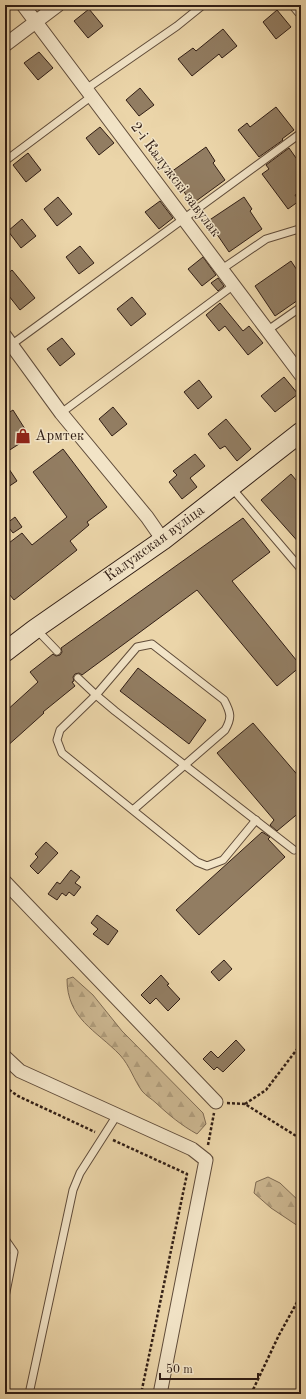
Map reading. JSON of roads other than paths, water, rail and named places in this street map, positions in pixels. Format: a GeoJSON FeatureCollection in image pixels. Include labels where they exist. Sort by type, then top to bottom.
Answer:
{"type":"FeatureCollection","features":[{"type":"Feature","properties":{"kind":"street","name":"2-і Калужскі завулак"},"geometry":{"type":"LineString","coordinates":[[23,5],[301,375]]}},
{"type":"Feature","properties":{"kind":"street"},"geometry":{"type":"LineString","coordinates":[[5,44],[58,5]]}},
{"type":"Feature","properties":{"kind":"street"},"geometry":{"type":"LineString","coordinates":[[296,5],[301,11]]}},
{"type":"Feature","properties":{"kind":"street"},"geometry":{"type":"LineString","coordinates":[[8,341],[61,413],[147,517],[163,540]]}},
{"type":"Feature","properties":{"kind":"street","name":"Калужская вуліца"},"geometry":{"type":"LineString","coordinates":[[5,652],[35,629],[163,540],[301,432]]}},
{"type":"Feature","properties":{"kind":"street"},"geometry":{"type":"LineString","coordinates":[[5,882],[216,1102]]}},
{"type":"Feature","properties":{"kind":"street"},"geometry":{"type":"LineString","coordinates":[[5,1057],[20,1071],[192,1148],[206,1160],[160,1394]]}},
{"type":"Feature","properties":{"kind":"lane"},"geometry":{"type":"LineString","coordinates":[[5,161],[89,93],[203,5]]}},
{"type":"Feature","properties":{"kind":"lane"},"geometry":{"type":"LineString","coordinates":[[8,341],[185,219],[301,133]]}},
{"type":"Feature","properties":{"kind":"lane"},"geometry":{"type":"LineString","coordinates":[[222,269],[266,239],[299,229]]}},
{"type":"Feature","properties":{"kind":"lane"},"geometry":{"type":"LineString","coordinates":[[61,413],[234,285]]}},
{"type":"Feature","properties":{"kind":"lane"},"geometry":{"type":"LineString","coordinates":[[268,330],[301,307]]}},
{"type":"Feature","properties":{"kind":"lane"},"geometry":{"type":"LineString","coordinates":[[231,487],[301,569]]}},
{"type":"Feature","properties":{"kind":"lane"},"geometry":{"type":"LineString","coordinates":[[35,629],[58,651]]}},
{"type":"Feature","properties":{"kind":"lane"},"geometry":{"type":"LineString","coordinates":[[133,810],[225,730],[230,720],[229,708],[224,700],[152,644],[137,646],[96,695],[60,730],[57,740],[62,753],[197,862],[207,866],[223,860],[256,820]]}},
{"type":"Feature","properties":{"kind":"lane"},"geometry":{"type":"LineString","coordinates":[[78,678],[96,695],[294,850]]}},
{"type":"Feature","properties":{"kind":"lane"},"geometry":{"type":"LineString","coordinates":[[29,1394],[73,1190],[80,1174],[117,1115]]}},
{"type":"Feature","properties":{"kind":"lane"},"geometry":{"type":"LineString","coordinates":[[5,1239],[14,1252],[5,1296]]}},
{"type":"Feature","properties":{"kind":"place","name":"Армтек"},"geometry":{"type":"Point","coordinates":[23,436]}}]}
